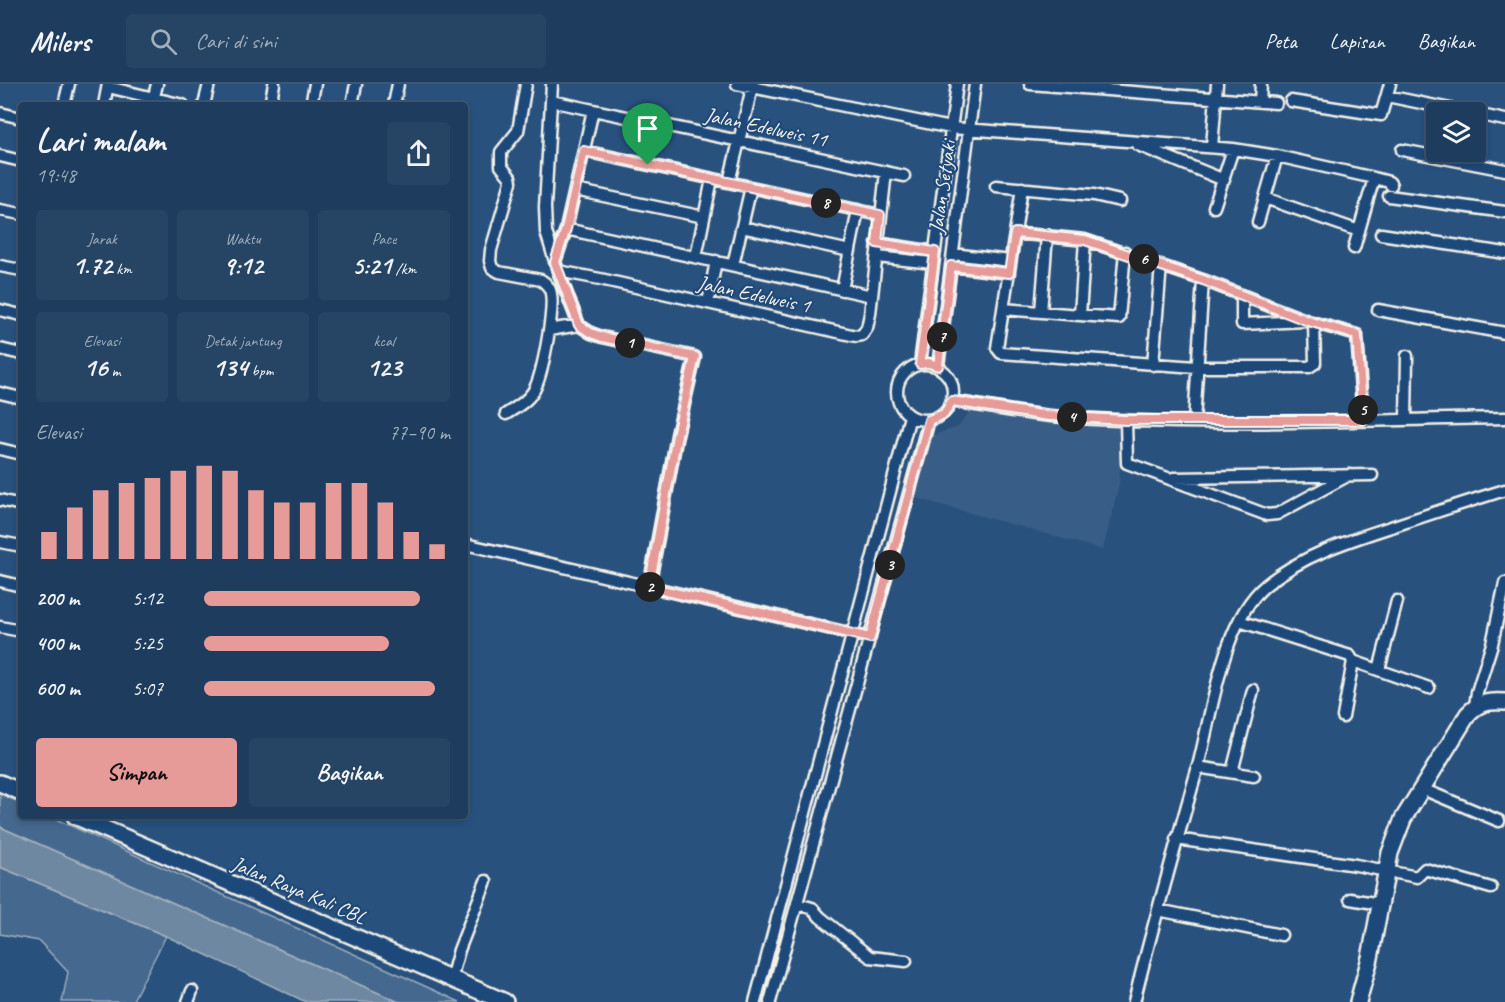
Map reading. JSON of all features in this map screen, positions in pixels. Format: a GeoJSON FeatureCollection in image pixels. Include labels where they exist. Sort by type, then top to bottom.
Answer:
{"type":"FeatureCollection","features":[{"type":"Feature","properties":{"kind":"main road"},"geometry":{"type":"LineString","coordinates":[[1358,1002],[1370,958],[1390,853],[1402,819],[1475,706],[1491,701],[1505,702]]}},
{"type":"Feature","properties":{"kind":"main road"},"geometry":{"type":"LineString","coordinates":[[0,783],[18,791]]}},
{"type":"Feature","properties":{"kind":"main road","name":"Jalan Raya Kali CBL"},"geometry":{"type":"LineString","coordinates":[[82,819],[505,1002]]}},
{"type":"Feature","properties":{"kind":"street"},"geometry":{"type":"LineString","coordinates":[[65,102],[69,84]]}},
{"type":"Feature","properties":{"kind":"street"},"geometry":{"type":"LineString","coordinates":[[105,102],[108,85],[153,102],[157,84]]}},
{"type":"Feature","properties":{"kind":"street"},"geometry":{"type":"LineString","coordinates":[[205,102],[209,84]]}},
{"type":"Feature","properties":{"kind":"street"},"geometry":{"type":"LineString","coordinates":[[270,102],[273,84]]}},
{"type":"Feature","properties":{"kind":"street"},"geometry":{"type":"LineString","coordinates":[[312,102],[315,84]]}},
{"type":"Feature","properties":{"kind":"street"},"geometry":{"type":"LineString","coordinates":[[353,102],[356,84]]}},
{"type":"Feature","properties":{"kind":"street"},"geometry":{"type":"LineString","coordinates":[[395,102],[398,84]]}},
{"type":"Feature","properties":{"kind":"street"},"geometry":{"type":"LineString","coordinates":[[506,414],[526,400],[536,388],[549,330],[550,288],[541,280],[500,272],[492,268],[490,261],[491,250],[511,182],[510,177],[501,166],[501,152],[518,131],[526,84]]}},
{"type":"Feature","properties":{"kind":"street"},"geometry":{"type":"LineString","coordinates":[[550,84],[544,219],[556,267],[579,325],[602,337],[695,357],[677,435],[649,587]]}},
{"type":"Feature","properties":{"kind":"street"},"geometry":{"type":"LineString","coordinates":[[737,84],[951,128],[1212,147],[1277,156],[1389,182],[1390,191],[1505,212]]}},
{"type":"Feature","properties":{"kind":"street"},"geometry":{"type":"LineString","coordinates":[[920,364],[957,84]]}},
{"type":"Feature","properties":{"kind":"street","name":"Jalan Setyaki"},"geometry":{"type":"LineString","coordinates":[[938,366],[975,84]]}},
{"type":"Feature","properties":{"kind":"street"},"geometry":{"type":"LineString","coordinates":[[1030,84],[1276,103]]}},
{"type":"Feature","properties":{"kind":"street"},"geometry":{"type":"LineString","coordinates":[[1212,147],[1217,84]]}},
{"type":"Feature","properties":{"kind":"street"},"geometry":{"type":"LineString","coordinates":[[1260,102],[1261,84]]}},
{"type":"Feature","properties":{"kind":"street"},"geometry":{"type":"LineString","coordinates":[[1291,101],[1379,115],[1383,112],[1390,84]]}},
{"type":"Feature","properties":{"kind":"street"},"geometry":{"type":"LineString","coordinates":[[729,182],[753,86]]}},
{"type":"Feature","properties":{"kind":"street"},"geometry":{"type":"LineString","coordinates":[[1387,96],[1426,104]]}},
{"type":"Feature","properties":{"kind":"street","name":"Jalan Edelweis 11"},"geometry":{"type":"LineString","coordinates":[[550,101],[904,176]]}},
{"type":"Feature","properties":{"kind":"street"},"geometry":{"type":"LineString","coordinates":[[556,267],[593,110]]}},
{"type":"Feature","properties":{"kind":"street"},"geometry":{"type":"LineString","coordinates":[[0,114],[18,117]]}},
{"type":"Feature","properties":{"kind":"street"},"geometry":{"type":"LineString","coordinates":[[1486,116],[1505,120]]}},
{"type":"Feature","properties":{"kind":"street"},"geometry":{"type":"LineString","coordinates":[[1126,141],[1224,180]]}},
{"type":"Feature","properties":{"kind":"street"},"geometry":{"type":"LineString","coordinates":[[1215,207],[1233,149]]}},
{"type":"Feature","properties":{"kind":"street"},"geometry":{"type":"LineString","coordinates":[[1402,150],[1505,170]]}},
{"type":"Feature","properties":{"kind":"street"},"geometry":{"type":"LineString","coordinates":[[584,151],[880,215]]}},
{"type":"Feature","properties":{"kind":"street"},"geometry":{"type":"LineString","coordinates":[[0,156],[18,160]]}},
{"type":"Feature","properties":{"kind":"street"},"geometry":{"type":"LineString","coordinates":[[1258,222],[1277,156]]}},
{"type":"Feature","properties":{"kind":"street","name":"Jalan Edelweis 1"},"geometry":{"type":"LineString","coordinates":[[556,267],[600,279],[856,336],[862,335],[867,328],[872,296],[886,172]]}},
{"type":"Feature","properties":{"kind":"street"},"geometry":{"type":"LineString","coordinates":[[1354,248],[1374,178]]}},
{"type":"Feature","properties":{"kind":"street"},"geometry":{"type":"LineString","coordinates":[[696,257],[712,179]]}},
{"type":"Feature","properties":{"kind":"street"},"geometry":{"type":"LineString","coordinates":[[996,186],[1094,195],[1120,201]]}},
{"type":"Feature","properties":{"kind":"street"},"geometry":{"type":"LineString","coordinates":[[733,265],[751,187]]}},
{"type":"Feature","properties":{"kind":"street"},"geometry":{"type":"LineString","coordinates":[[1022,188],[997,348],[1001,353],[1196,367],[1314,366],[1311,322]]}},
{"type":"Feature","properties":{"kind":"street"},"geometry":{"type":"LineString","coordinates":[[575,190],[704,217]]}},
{"type":"Feature","properties":{"kind":"street"},"geometry":{"type":"LineString","coordinates":[[1265,198],[1359,231]]}},
{"type":"Feature","properties":{"kind":"street"},"geometry":{"type":"LineString","coordinates":[[0,210],[18,213]]}},
{"type":"Feature","properties":{"kind":"street"},"geometry":{"type":"LineString","coordinates":[[842,290],[858,210]]}},
{"type":"Feature","properties":{"kind":"street"},"geometry":{"type":"LineString","coordinates":[[742,227],[850,251]]}},
{"type":"Feature","properties":{"kind":"street"},"geometry":{"type":"LineString","coordinates":[[566,229],[872,296]]}},
{"type":"Feature","properties":{"kind":"street"},"geometry":{"type":"LineString","coordinates":[[1015,233],[1085,240],[1203,280],[1311,322],[1357,335],[1363,420]]}},
{"type":"Feature","properties":{"kind":"street"},"geometry":{"type":"LineString","coordinates":[[1381,234],[1505,253]]}},
{"type":"Feature","properties":{"kind":"street"},"geometry":{"type":"LineString","coordinates":[[1041,312],[1047,235]]}},
{"type":"Feature","properties":{"kind":"street"},"geometry":{"type":"LineString","coordinates":[[1080,315],[1085,240]]}},
{"type":"Feature","properties":{"kind":"street"},"geometry":{"type":"LineString","coordinates":[[877,243],[934,257]]}},
{"type":"Feature","properties":{"kind":"street"},"geometry":{"type":"LineString","coordinates":[[1003,309],[1119,318],[1125,252]]}},
{"type":"Feature","properties":{"kind":"street"},"geometry":{"type":"LineString","coordinates":[[953,254],[1010,267]]}},
{"type":"Feature","properties":{"kind":"street"},"geometry":{"type":"LineString","coordinates":[[877,257],[934,257]]}},
{"type":"Feature","properties":{"kind":"street"},"geometry":{"type":"LineString","coordinates":[[708,303],[716,261]]}},
{"type":"Feature","properties":{"kind":"street"},"geometry":{"type":"LineString","coordinates":[[1153,364],[1161,265]]}},
{"type":"Feature","properties":{"kind":"street"},"geometry":{"type":"LineString","coordinates":[[0,266],[18,269]]}},
{"type":"Feature","properties":{"kind":"street"},"geometry":{"type":"LineString","coordinates":[[951,266],[1010,267]]}},
{"type":"Feature","properties":{"kind":"street"},"geometry":{"type":"LineString","coordinates":[[1194,422],[1203,280]]}},
{"type":"Feature","properties":{"kind":"street"},"geometry":{"type":"LineString","coordinates":[[550,288],[562,283]]}},
{"type":"Feature","properties":{"kind":"street"},"geometry":{"type":"LineString","coordinates":[[1242,295],[1242,324],[1311,322]]}},
{"type":"Feature","properties":{"kind":"street"},"geometry":{"type":"LineString","coordinates":[[0,310],[18,314]]}},
{"type":"Feature","properties":{"kind":"street"},"geometry":{"type":"LineString","coordinates":[[1378,310],[1505,333]]}},
{"type":"Feature","properties":{"kind":"street"},"geometry":{"type":"LineString","coordinates":[[549,330],[579,325]]}},
{"type":"Feature","properties":{"kind":"street"},"geometry":{"type":"LineString","coordinates":[[0,349],[18,353]]}},
{"type":"Feature","properties":{"kind":"street"},"geometry":{"type":"LineString","coordinates":[[1406,420],[1407,356]]}},
{"type":"Feature","properties":{"kind":"street"},"geometry":{"type":"LineString","coordinates":[[929,363],[938,366],[948,375],[954,388],[952,401],[944,414],[929,420],[910,416],[898,400],[897,384],[906,371],[920,364],[929,363]]}},
{"type":"Feature","properties":{"kind":"street"},"geometry":{"type":"LineString","coordinates":[[0,393],[18,397]]}},
{"type":"Feature","properties":{"kind":"street"},"geometry":{"type":"LineString","coordinates":[[952,401],[1048,416],[1126,420],[1194,422],[1505,418]]}},
{"type":"Feature","properties":{"kind":"street"},"geometry":{"type":"LineString","coordinates":[[754,1002],[910,416]]}},
{"type":"Feature","properties":{"kind":"street"},"geometry":{"type":"LineString","coordinates":[[770,1002],[929,420]]}},
{"type":"Feature","properties":{"kind":"street"},"geometry":{"type":"LineString","coordinates":[[1126,420],[1127,463],[1271,516],[1349,476]]}},
{"type":"Feature","properties":{"kind":"street"},"geometry":{"type":"LineString","coordinates":[[0,449],[18,452]]}},
{"type":"Feature","properties":{"kind":"street"},"geometry":{"type":"LineString","coordinates":[[1167,478],[1372,475]]}},
{"type":"Feature","properties":{"kind":"street"},"geometry":{"type":"LineString","coordinates":[[1134,1002],[1197,767],[1220,671],[1239,621],[1255,595],[1273,579],[1301,561],[1344,542],[1505,490]]}},
{"type":"Feature","properties":{"kind":"street"},"geometry":{"type":"LineString","coordinates":[[0,500],[18,504]]}},
{"type":"Feature","properties":{"kind":"street"},"geometry":{"type":"LineString","coordinates":[[0,542],[18,545]]}},
{"type":"Feature","properties":{"kind":"street"},"geometry":{"type":"LineString","coordinates":[[468,545],[870,638]]}},
{"type":"Feature","properties":{"kind":"street"},"geometry":{"type":"LineString","coordinates":[[0,582],[18,585]]}},
{"type":"Feature","properties":{"kind":"street"},"geometry":{"type":"LineString","coordinates":[[1475,706],[1477,692],[1503,605],[1505,583]]}},
{"type":"Feature","properties":{"kind":"street"},"geometry":{"type":"LineString","coordinates":[[1379,670],[1397,601]]}},
{"type":"Feature","properties":{"kind":"street"},"geometry":{"type":"LineString","coordinates":[[1239,621],[1345,654],[1353,661],[1429,688]]}},
{"type":"Feature","properties":{"kind":"street"},"geometry":{"type":"LineString","coordinates":[[0,627],[18,630]]}},
{"type":"Feature","properties":{"kind":"street"},"geometry":{"type":"LineString","coordinates":[[1343,717],[1353,661]]}},
{"type":"Feature","properties":{"kind":"street"},"geometry":{"type":"LineString","coordinates":[[1232,772],[1253,690]]}},
{"type":"Feature","properties":{"kind":"street"},"geometry":{"type":"LineString","coordinates":[[1197,767],[1254,776]]}},
{"type":"Feature","properties":{"kind":"street"},"geometry":{"type":"LineString","coordinates":[[1420,788],[1499,821]]}},
{"type":"Feature","properties":{"kind":"street"},"geometry":{"type":"LineString","coordinates":[[1176,839],[1356,865],[1417,877],[1425,869],[1491,888]]}},
{"type":"Feature","properties":{"kind":"street"},"geometry":{"type":"LineString","coordinates":[[451,979],[459,950],[486,881]]}},
{"type":"Feature","properties":{"kind":"street"},"geometry":{"type":"LineString","coordinates":[[1350,898],[1380,903]]}},
{"type":"Feature","properties":{"kind":"street"},"geometry":{"type":"LineString","coordinates":[[798,904],[812,908],[870,957],[906,961]]}},
{"type":"Feature","properties":{"kind":"street"},"geometry":{"type":"LineString","coordinates":[[1158,909],[1281,934]]}},
{"type":"Feature","properties":{"kind":"shaded area"},"geometry":{"type":"Polygon","coordinates":[[[971,410],[1124,421],[1119,485],[1103,550],[916,498],[929,436],[958,427],[971,410]]]}},
{"type":"Feature","properties":{"kind":"shaded area"},"geometry":{"type":"Polygon","coordinates":[[[0,794],[18,802],[18,819],[56,819],[460,1002],[399,1002],[0,827],[0,794]]]}},
{"type":"Feature","properties":{"kind":"shaded area"},"geometry":{"type":"Polygon","coordinates":[[[0,827],[399,1002],[306,1002],[166,936],[0,867],[0,827]]]}},
{"type":"Feature","properties":{"kind":"shaded area"},"geometry":{"type":"Polygon","coordinates":[[[0,867],[166,936],[132,1002],[62,1002],[68,972],[39,941],[0,934],[0,867]]]}},
{"type":"Feature","properties":{"kind":"route"},"geometry":{"type":"LineString","coordinates":[[584,151],[648,165],[880,215],[877,243],[935,252],[920,364],[929,363],[938,366],[951,266],[1009,273],[1015,233],[1047,235],[1085,240],[1125,252],[1308,321],[1357,335],[1363,420],[1194,422],[1126,420],[1048,416],[952,401],[944,414],[929,420],[870,638],[649,587],[677,435],[695,357],[602,337],[585,330],[579,325],[555,262],[566,229],[584,151]]}}]}
